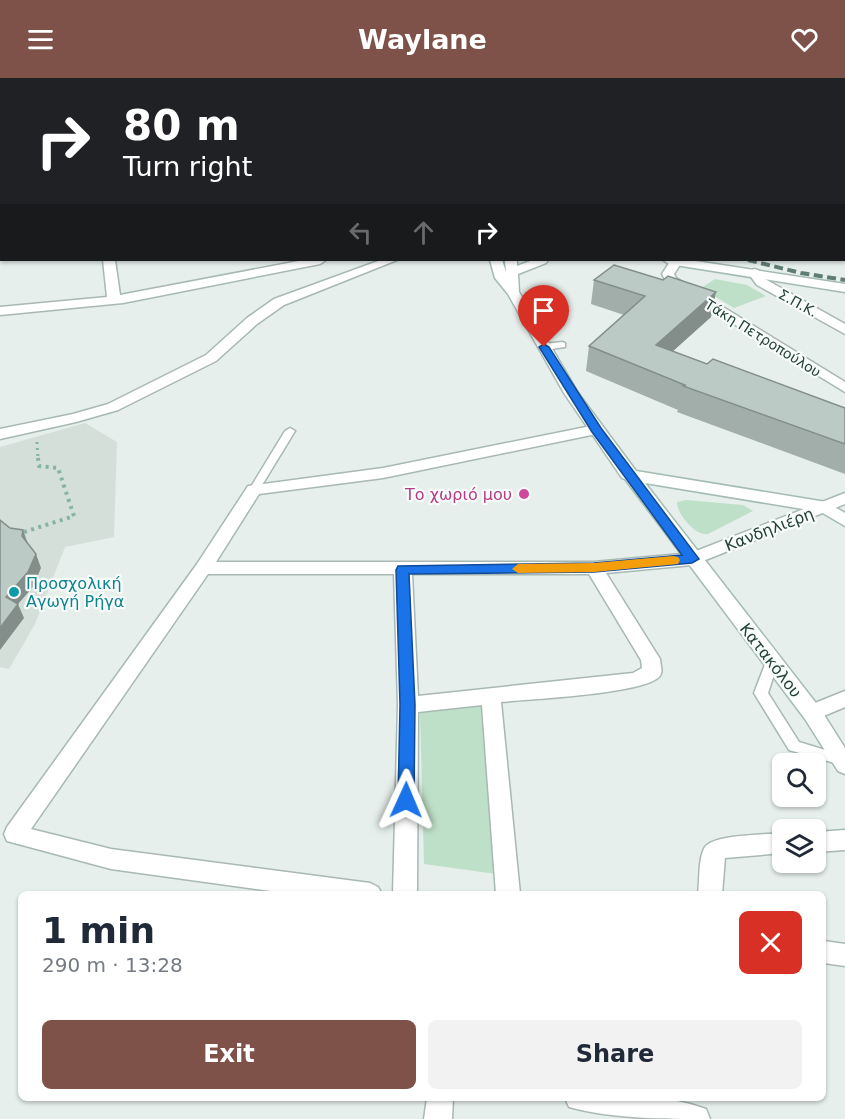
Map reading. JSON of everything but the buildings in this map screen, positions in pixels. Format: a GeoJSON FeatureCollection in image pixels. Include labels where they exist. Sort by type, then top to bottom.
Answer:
{"type":"FeatureCollection","features":[{"type":"Feature","properties":{"kind":"street"},"geometry":{"type":"LineString","coordinates":[[109,261],[114,300]]}},
{"type":"Feature","properties":{"kind":"street"},"geometry":{"type":"LineString","coordinates":[[0,311],[114,300],[315,261]]}},
{"type":"Feature","properties":{"kind":"street"},"geometry":{"type":"LineString","coordinates":[[0,434],[113,407],[211,358],[252,321],[279,302],[389,261]]}},
{"type":"Feature","properties":{"kind":"street","name":"Κατακόλου"},"geometry":{"type":"LineString","coordinates":[[496,261],[501,278],[513,292],[596,430],[692,559],[812,713],[844,763]]}},
{"type":"Feature","properties":{"kind":"street"},"geometry":{"type":"LineString","coordinates":[[513,292],[512,266],[537,261]]}},
{"type":"Feature","properties":{"kind":"street","name":"Τάκη Πετροπούλου"},"geometry":{"type":"LineString","coordinates":[[674,261],[668,274],[671,280],[845,388]]}},
{"type":"Feature","properties":{"kind":"street"},"geometry":{"type":"LineString","coordinates":[[680,261],[845,288]]}},
{"type":"Feature","properties":{"kind":"street","name":"Σ.Π.Κ."},"geometry":{"type":"LineString","coordinates":[[754,273],[760,282],[845,330]]}},
{"type":"Feature","properties":{"kind":"street"},"geometry":{"type":"LineString","coordinates":[[348,891],[111,859],[8,832],[203,568],[254,490],[383,472],[596,430]]}},
{"type":"Feature","properties":{"kind":"street"},"geometry":{"type":"LineString","coordinates":[[628,475],[826,507],[845,521]]}},
{"type":"Feature","properties":{"kind":"street","name":"Κανδηλιέρη"},"geometry":{"type":"LineString","coordinates":[[203,568],[403,570],[594,568],[692,559],[845,498]]}},
{"type":"Feature","properties":{"kind":"street"},"geometry":{"type":"LineString","coordinates":[[408,705],[636,680],[652,672],[650,659],[594,568]]}},
{"type":"Feature","properties":{"kind":"street"},"geometry":{"type":"LineString","coordinates":[[403,570],[408,705],[405,891]]}},
{"type":"Feature","properties":{"kind":"street"},"geometry":{"type":"LineString","coordinates":[[491,697],[508,891]]}},
{"type":"Feature","properties":{"kind":"street"},"geometry":{"type":"LineString","coordinates":[[812,713],[845,699]]}},
{"type":"Feature","properties":{"kind":"street"},"geometry":{"type":"LineString","coordinates":[[826,841],[845,840]]}},
{"type":"Feature","properties":{"kind":"street"},"geometry":{"type":"LineString","coordinates":[[710,891],[714,853],[720,849],[772,844]]}},
{"type":"Feature","properties":{"kind":"street"},"geometry":{"type":"LineString","coordinates":[[826,952],[845,955]]}},
{"type":"Feature","properties":{"kind":"street"},"geometry":{"type":"LineString","coordinates":[[438,1119],[440,1101]]}},
{"type":"Feature","properties":{"kind":"street"},"geometry":{"type":"LineString","coordinates":[[595,1101],[696,1119]]}},
{"type":"Feature","properties":{"kind":"lane"},"geometry":{"type":"LineString","coordinates":[[544,347],[562,345]]}},
{"type":"Feature","properties":{"kind":"lane"},"geometry":{"type":"LineString","coordinates":[[254,490],[290,431]]}},
{"type":"Feature","properties":{"kind":"lane"},"geometry":{"type":"LineString","coordinates":[[772,662],[761,693],[794,746],[844,763]]}},
{"type":"Feature","properties":{"kind":"path"},"geometry":{"type":"LineString","coordinates":[[24,532],[74,516],[58,468],[39,466],[35,427]]}},
{"type":"Feature","properties":{"kind":"shaded area"},"geometry":{"type":"Polygon","coordinates":[[[85,423],[117,442],[114,537],[65,547],[35,624],[9,669],[0,667],[0,447],[85,423]]]}},
{"type":"Feature","properties":{"kind":"green space"},"geometry":{"type":"Polygon","coordinates":[[[715,279],[747,285],[766,296],[734,308],[701,288],[715,279]]]}},
{"type":"Feature","properties":{"kind":"green space"},"geometry":{"type":"Polygon","coordinates":[[[686,500],[743,505],[753,511],[708,534],[703,534],[692,528],[680,512],[677,502],[686,500]]]}},
{"type":"Feature","properties":{"kind":"green space"},"geometry":{"type":"Polygon","coordinates":[[[484,706],[496,874],[424,864],[420,711],[484,706]]]}},
{"type":"Feature","properties":{"kind":"railway"},"geometry":{"type":"LineString","coordinates":[[752,261],[801,273],[845,280]]}},
{"type":"Feature","properties":{"kind":"slow traffic"},"geometry":{"type":"LineString","coordinates":[[518,569],[594,568],[673,560]]}},
{"type":"Feature","properties":{"kind":"place","name":"Το χωριό μου"},"geometry":{"type":"Point","coordinates":[524,494]}},
{"type":"Feature","properties":{"kind":"place","name":"Προσχολική Αγωγή Ρήγα"},"geometry":{"type":"Point","coordinates":[14,592]}},
{"type":"Feature","properties":{"kind":"route"},"geometry":{"type":"LineString","coordinates":[[406,800],[408,705],[403,570],[594,568],[692,559],[596,430],[544,347]]}}]}
